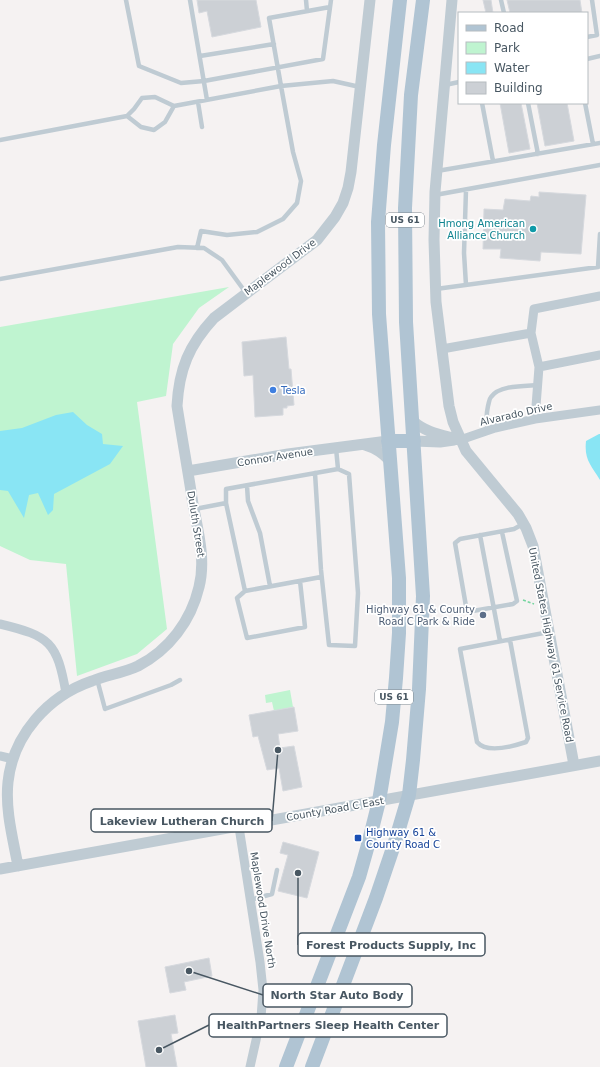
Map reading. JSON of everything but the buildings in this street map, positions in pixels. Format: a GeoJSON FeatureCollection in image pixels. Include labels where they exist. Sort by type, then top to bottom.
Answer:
{"type":"FeatureCollection","features":[{"type":"Feature","properties":{"kind":"main road","name":"US 61"},"geometry":{"type":"LineString","coordinates":[[286,1067],[359,878],[379,801],[392,722],[398,632],[398,578],[379,314],[378,222],[384,145],[400,0]]}},
{"type":"Feature","properties":{"kind":"main road","name":"US 61"},"geometry":{"type":"LineString","coordinates":[[312,1067],[376,898],[409,795],[419,689],[423,596],[406,322],[405,208],[407,151],[412,95],[424,0]]}},
{"type":"Feature","properties":{"kind":"main road","name":"Connor Avenue"},"geometry":{"type":"LineString","coordinates":[[388,441],[414,441]]}},
{"type":"Feature","properties":{"kind":"street","name":"Maplewood Drive"},"geometry":{"type":"LineString","coordinates":[[188,471],[177,406],[178,387],[181,372],[189,352],[203,329],[214,318],[311,245],[328,228],[342,203],[349,183],[370,0]]}},
{"type":"Feature","properties":{"kind":"street","name":"United States Highway 61 Service Road"},"geometry":{"type":"LineString","coordinates":[[452,0],[435,195],[434,240],[435,289],[449,406],[453,422],[466,451],[508,501],[523,524],[535,554],[574,765]]}},
{"type":"Feature","properties":{"kind":"street"},"geometry":{"type":"LineString","coordinates":[[535,419],[539,367],[531,333],[534,309],[600,296]]}},
{"type":"Feature","properties":{"kind":"street"},"geometry":{"type":"LineString","coordinates":[[442,349],[531,333]]}},
{"type":"Feature","properties":{"kind":"street"},"geometry":{"type":"LineString","coordinates":[[539,367],[600,355]]}},
{"type":"Feature","properties":{"kind":"street","name":"Alvarado Drive"},"geometry":{"type":"LineString","coordinates":[[460,440],[488,430],[535,419],[600,410]]}},
{"type":"Feature","properties":{"kind":"street"},"geometry":{"type":"LineString","coordinates":[[413,421],[429,432],[460,440]]}},
{"type":"Feature","properties":{"kind":"street"},"geometry":{"type":"LineString","coordinates":[[414,441],[440,442],[460,440]]}},
{"type":"Feature","properties":{"kind":"street","name":"Connor Avenue"},"geometry":{"type":"LineString","coordinates":[[188,471],[288,454],[388,441]]}},
{"type":"Feature","properties":{"kind":"street"},"geometry":{"type":"LineString","coordinates":[[363,444],[375,448],[389,460]]}},
{"type":"Feature","properties":{"kind":"street","name":"Duluth Street"},"geometry":{"type":"LineString","coordinates":[[18,866],[7,799],[8,783],[13,759],[20,742],[28,729],[38,716],[66,693],[97,679],[122,672],[150,659],[163,649],[174,637],[188,616],[196,596],[202,570],[202,558],[188,471]]}},
{"type":"Feature","properties":{"kind":"street"},"geometry":{"type":"LineString","coordinates":[[0,624],[34,634],[43,639],[51,647],[61,666],[66,693]]}},
{"type":"Feature","properties":{"kind":"street"},"geometry":{"type":"LineString","coordinates":[[0,756],[13,759]]}},
{"type":"Feature","properties":{"kind":"street","name":"County Road C East"},"geometry":{"type":"LineString","coordinates":[[0,869],[600,761]]}},
{"type":"Feature","properties":{"kind":"street","name":"Maplewood Drive North"},"geometry":{"type":"LineString","coordinates":[[239,827],[263,990],[261,1018],[250,1067]]}},
{"type":"Feature","properties":{"kind":"lane"},"geometry":{"type":"LineString","coordinates":[[126,0],[139,66],[181,83],[323,58],[331,0]]}},
{"type":"Feature","properties":{"kind":"lane"},"geometry":{"type":"LineString","coordinates":[[190,0],[207,100]]}},
{"type":"Feature","properties":{"kind":"lane"},"geometry":{"type":"LineString","coordinates":[[306,0],[307,11]]}},
{"type":"Feature","properties":{"kind":"lane"},"geometry":{"type":"LineString","coordinates":[[501,0],[504,12]]}},
{"type":"Feature","properties":{"kind":"lane"},"geometry":{"type":"LineString","coordinates":[[588,37],[597,35],[592,0]]}},
{"type":"Feature","properties":{"kind":"lane"},"geometry":{"type":"LineString","coordinates":[[197,248],[201,231],[227,235],[257,232],[283,219],[297,203],[302,181],[293,152],[270,18],[330,6]]}},
{"type":"Feature","properties":{"kind":"lane"},"geometry":{"type":"LineString","coordinates":[[200,56],[274,44]]}},
{"type":"Feature","properties":{"kind":"lane"},"geometry":{"type":"LineString","coordinates":[[588,59],[600,57]]}},
{"type":"Feature","properties":{"kind":"lane"},"geometry":{"type":"LineString","coordinates":[[0,140],[127,116],[142,98],[155,97],[174,106],[281,86],[333,81],[360,87]]}},
{"type":"Feature","properties":{"kind":"lane"},"geometry":{"type":"LineString","coordinates":[[445,85],[458,82]]}},
{"type":"Feature","properties":{"kind":"lane"},"geometry":{"type":"LineString","coordinates":[[198,102],[202,126]]}},
{"type":"Feature","properties":{"kind":"lane"},"geometry":{"type":"LineString","coordinates":[[482,104],[493,161]]}},
{"type":"Feature","properties":{"kind":"lane"},"geometry":{"type":"LineString","coordinates":[[528,104],[538,154]]}},
{"type":"Feature","properties":{"kind":"lane"},"geometry":{"type":"LineString","coordinates":[[585,104],[594,144]]}},
{"type":"Feature","properties":{"kind":"lane"},"geometry":{"type":"LineString","coordinates":[[127,116],[142,127],[154,130],[165,122],[174,106]]}},
{"type":"Feature","properties":{"kind":"lane"},"geometry":{"type":"LineString","coordinates":[[437,171],[600,142]]}},
{"type":"Feature","properties":{"kind":"lane"},"geometry":{"type":"LineString","coordinates":[[435,195],[600,165]]}},
{"type":"Feature","properties":{"kind":"lane"},"geometry":{"type":"LineString","coordinates":[[466,190],[464,252],[466,285]]}},
{"type":"Feature","properties":{"kind":"lane"},"geometry":{"type":"LineString","coordinates":[[435,289],[598,267],[600,234]]}},
{"type":"Feature","properties":{"kind":"lane"},"geometry":{"type":"LineString","coordinates":[[0,279],[178,247],[204,248],[222,260],[246,293]]}},
{"type":"Feature","properties":{"kind":"lane"},"geometry":{"type":"LineString","coordinates":[[488,430],[486,420],[490,397],[503,388],[538,385]]}},
{"type":"Feature","properties":{"kind":"lane"},"geometry":{"type":"LineString","coordinates":[[336,448],[338,469]]}},
{"type":"Feature","properties":{"kind":"lane"},"geometry":{"type":"LineString","coordinates":[[245,591],[226,503],[226,489],[247,486],[315,473],[338,469],[349,474],[358,593],[354,646],[329,645],[322,577],[315,473]]}},
{"type":"Feature","properties":{"kind":"lane"},"geometry":{"type":"LineString","coordinates":[[247,486],[248,501],[260,533],[270,586]]}},
{"type":"Feature","properties":{"kind":"lane"},"geometry":{"type":"LineString","coordinates":[[194,509],[226,503]]}},
{"type":"Feature","properties":{"kind":"lane"},"geometry":{"type":"LineString","coordinates":[[502,532],[517,601],[513,604],[467,612],[455,543],[460,539],[502,532],[514,529],[523,524]]}},
{"type":"Feature","properties":{"kind":"lane"},"geometry":{"type":"LineString","coordinates":[[480,536],[500,641]]}},
{"type":"Feature","properties":{"kind":"lane"},"geometry":{"type":"LineString","coordinates":[[300,581],[305,627],[247,638],[237,598],[245,591],[270,586],[322,577]]}},
{"type":"Feature","properties":{"kind":"lane"},"geometry":{"type":"LineString","coordinates":[[510,640],[528,738],[526,742],[520,744],[490,749],[480,746],[477,742],[460,649],[550,632]]}},
{"type":"Feature","properties":{"kind":"lane"},"geometry":{"type":"LineString","coordinates":[[97,679],[105,709],[180,680]]}},
{"type":"Feature","properties":{"kind":"lane"},"geometry":{"type":"LineString","coordinates":[[250,900],[272,894],[277,870]]}},
{"type":"Feature","properties":{"kind":"path"},"geometry":{"type":"LineString","coordinates":[[517,598],[534,604]]}},
{"type":"Feature","properties":{"kind":"green space"},"geometry":{"type":"Polygon","coordinates":[[[229,287],[199,308],[173,344],[166,396],[137,402],[167,629],[137,654],[77,676],[66,564],[30,560],[0,546],[0,327],[229,287]]]}},
{"type":"Feature","properties":{"kind":"green space"},"geometry":{"type":"Polygon","coordinates":[[[290,690],[293,707],[274,711],[272,702],[266,703],[265,695],[290,690]]]}},
{"type":"Feature","properties":{"kind":"water"},"geometry":{"type":"Polygon","coordinates":[[[73,412],[87,425],[102,434],[103,444],[123,446],[110,464],[54,494],[53,510],[48,515],[38,493],[29,495],[24,518],[8,491],[0,490],[0,431],[22,428],[56,415],[73,412]]]}},
{"type":"Feature","properties":{"kind":"water"},"geometry":{"type":"Polygon","coordinates":[[[599,434],[600,480],[589,462],[586,453],[586,441],[599,434]]]}},
{"type":"Feature","properties":{"kind":"place","name":"Hmong American Alliance Church"},"geometry":{"type":"Point","coordinates":[533,229]}},
{"type":"Feature","properties":{"kind":"place","name":"Tesla"},"geometry":{"type":"Point","coordinates":[273,390]}},
{"type":"Feature","properties":{"kind":"place","name":"Highway 61 & County Road C Park & Ride"},"geometry":{"type":"Point","coordinates":[483,615]}},
{"type":"Feature","properties":{"kind":"place","name":"Lakeview Lutheran Church"},"geometry":{"type":"Point","coordinates":[278,750]}},
{"type":"Feature","properties":{"kind":"place","name":"Highway 61 & County Road C"},"geometry":{"type":"Point","coordinates":[358,838]}},
{"type":"Feature","properties":{"kind":"place","name":"Forest Products Supply, Inc"},"geometry":{"type":"Point","coordinates":[298,873]}},
{"type":"Feature","properties":{"kind":"place","name":"North Star Auto Body"},"geometry":{"type":"Point","coordinates":[189,971]}},
{"type":"Feature","properties":{"kind":"place","name":"HealthPartners Sleep Health Center"},"geometry":{"type":"Point","coordinates":[159,1050]}}]}
